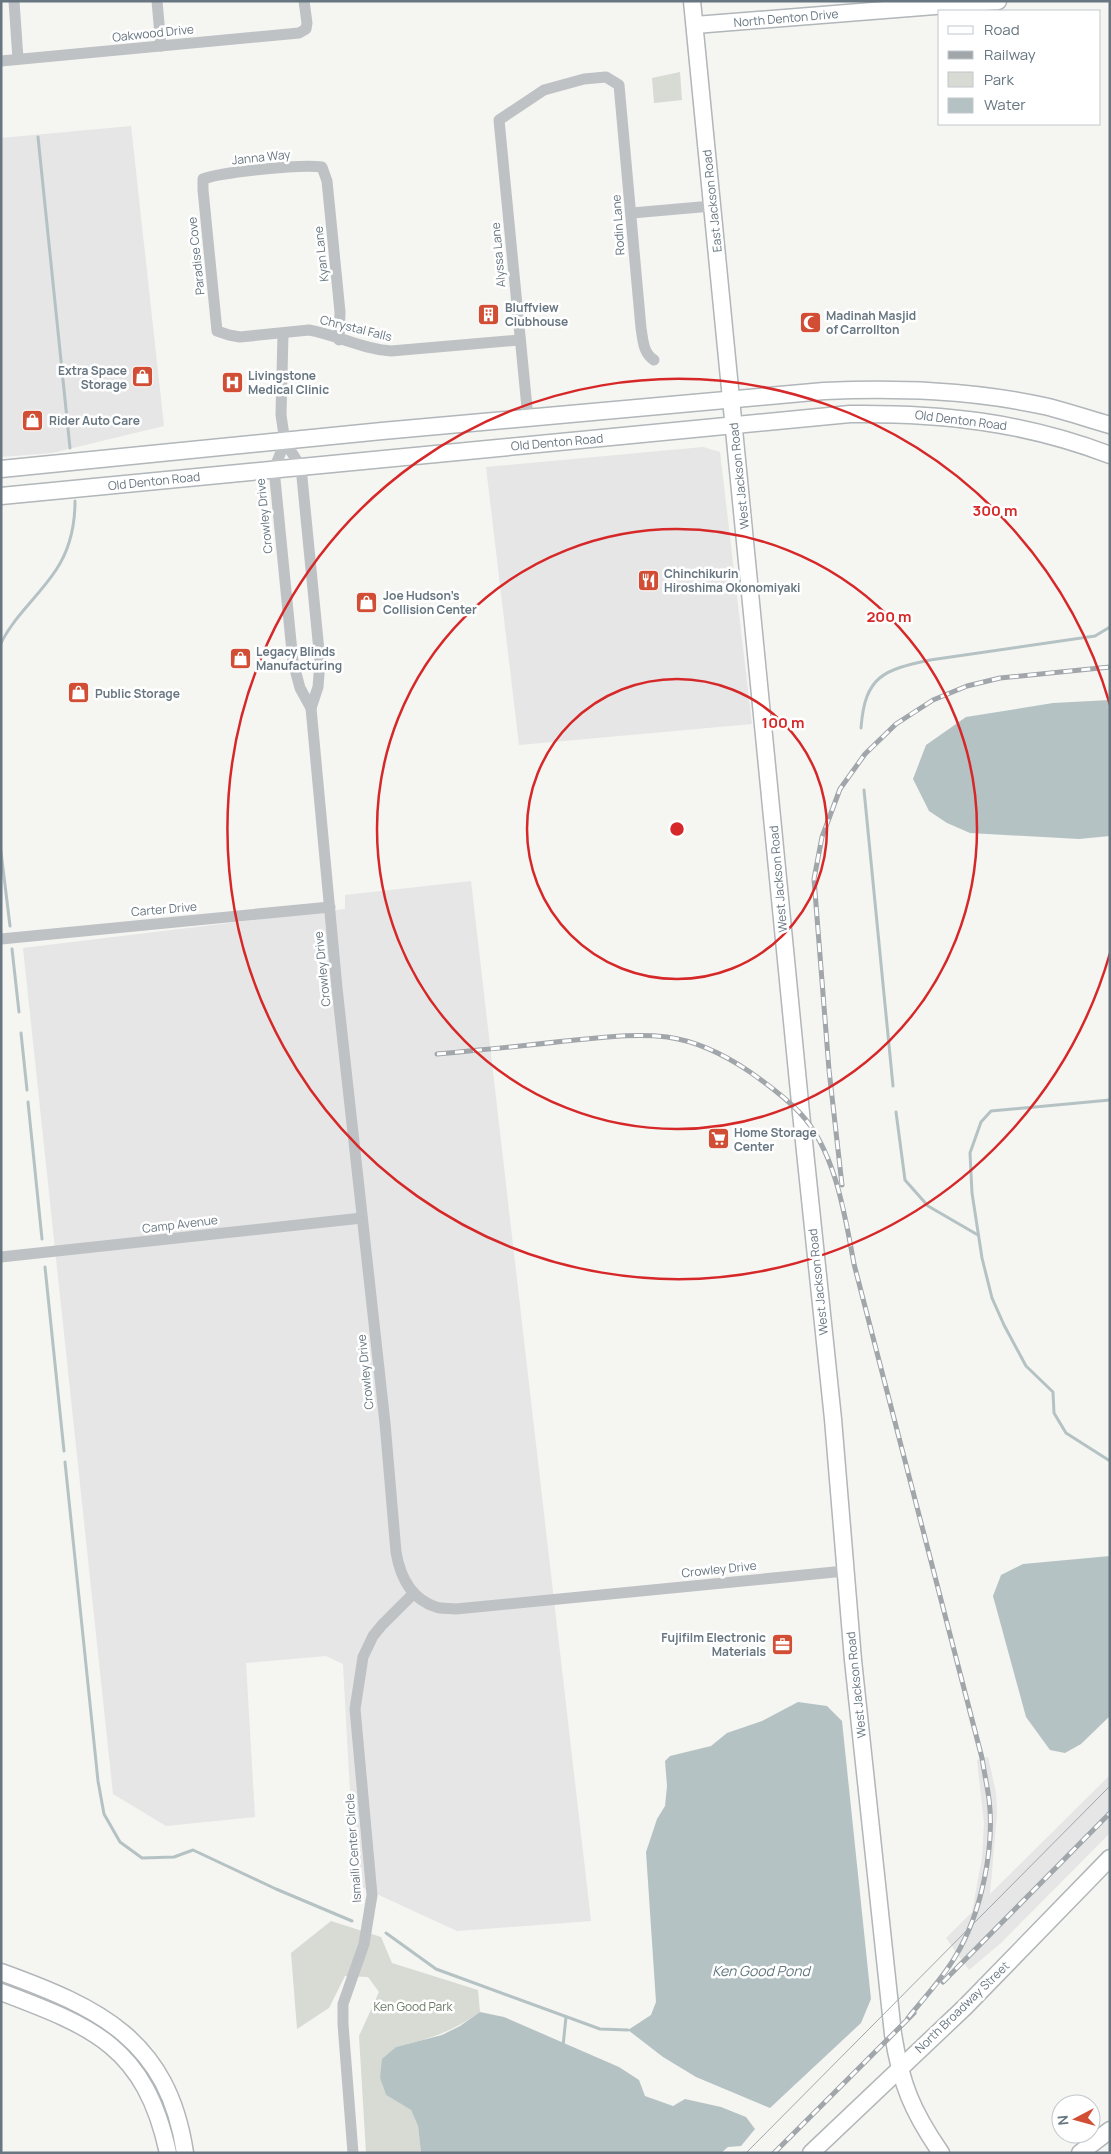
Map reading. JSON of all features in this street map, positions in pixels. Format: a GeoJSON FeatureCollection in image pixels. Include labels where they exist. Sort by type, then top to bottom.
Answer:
{"type":"FeatureCollection","features":[{"type":"Feature","properties":{"kind":"street"},"geometry":{"type":"LineString","coordinates":[[14,1],[18,59]]}},
{"type":"Feature","properties":{"kind":"street"},"geometry":{"type":"LineString","coordinates":[[157,1],[161,46]]}},
{"type":"Feature","properties":{"kind":"street","name":"Oakwood Drive"},"geometry":{"type":"LineString","coordinates":[[1,61],[299,33],[306,29],[304,1]]}},
{"type":"Feature","properties":{"kind":"street","name":"East Jackson Road"},"geometry":{"type":"LineString","coordinates":[[692,1],[732,400]]}},
{"type":"Feature","properties":{"kind":"street","name":"North Denton Drive"},"geometry":{"type":"LineString","coordinates":[[695,25],[884,6],[998,1]]}},
{"type":"Feature","properties":{"kind":"street","name":"Rodin Lane"},"geometry":{"type":"LineString","coordinates":[[499,120],[544,90],[584,79],[606,77],[619,85],[641,328],[644,349],[654,360]]}},
{"type":"Feature","properties":{"kind":"street","name":"Alyssa Lane"},"geometry":{"type":"LineString","coordinates":[[499,120],[528,418]]}},
{"type":"Feature","properties":{"kind":"street","name":"Janna Way"},"geometry":{"type":"LineString","coordinates":[[203,179],[221,175],[312,165],[322,167]]}},
{"type":"Feature","properties":{"kind":"street","name":"Kyan Lane"},"geometry":{"type":"LineString","coordinates":[[322,167],[327,181],[340,312],[339,340]]}},
{"type":"Feature","properties":{"kind":"street","name":"Paradise Cove"},"geometry":{"type":"LineString","coordinates":[[203,179],[217,331]]}},
{"type":"Feature","properties":{"kind":"street"},"geometry":{"type":"LineString","coordinates":[[632,213],[712,206]]}},
{"type":"Feature","properties":{"kind":"street","name":"Chrystal Falls"},"geometry":{"type":"LineString","coordinates":[[217,331],[229,336],[240,337],[309,330],[380,350],[399,351],[519,340]]}},
{"type":"Feature","properties":{"kind":"street"},"geometry":{"type":"LineString","coordinates":[[283,334],[281,415],[285,442]]}},
{"type":"Feature","properties":{"kind":"street","name":"Old Denton Road"},"geometry":{"type":"LineString","coordinates":[[1,469],[528,418],[824,391],[882,388],[978,394],[1045,406],[1110,425]]}},
{"type":"Feature","properties":{"kind":"street","name":"West Jackson Road"},"geometry":{"type":"LineString","coordinates":[[732,400],[801,1113],[833,1419],[845,1571],[892,2034],[899,2068],[921,2125],[941,2153]]}},
{"type":"Feature","properties":{"kind":"street","name":"Old Denton Road"},"geometry":{"type":"LineString","coordinates":[[1,496],[850,414],[902,413],[986,421],[1077,442],[1110,455]]}},
{"type":"Feature","properties":{"kind":"street","name":"Crowley Drive"},"geometry":{"type":"LineString","coordinates":[[285,442],[300,467],[320,661],[318,687],[311,708]]}},
{"type":"Feature","properties":{"kind":"street","name":"Crowley Drive"},"geometry":{"type":"LineString","coordinates":[[285,442],[274,470],[293,662],[300,688],[311,708],[362,1218],[385,1423],[396,1552],[398,1568],[404,1582],[414,1593],[437,1608],[456,1609],[845,1571]]}},
{"type":"Feature","properties":{"kind":"street","name":"Carter Drive"},"geometry":{"type":"LineString","coordinates":[[1,939],[330,907]]}},
{"type":"Feature","properties":{"kind":"street","name":"Camp Avenue"},"geometry":{"type":"LineString","coordinates":[[1,1257],[362,1218]]}},
{"type":"Feature","properties":{"kind":"street","name":"Ismaili Center Circle"},"geometry":{"type":"LineString","coordinates":[[353,2153],[343,2004],[364,1944],[372,1895],[355,1709],[363,1657],[373,1636],[414,1593]]}},
{"type":"Feature","properties":{"kind":"street","name":"North Broadway Street"},"geometry":{"type":"LineString","coordinates":[[811,2153],[965,2007],[1110,1858]]}},
{"type":"Feature","properties":{"kind":"street"},"geometry":{"type":"LineString","coordinates":[[1,1972],[87,2008],[128,2035],[148,2057],[165,2084],[182,2128],[185,2153]]}},
{"type":"Feature","properties":{"kind":"street"},"geometry":{"type":"LineString","coordinates":[[25,2001],[28,1982]]}},
{"type":"Feature","properties":{"kind":"street"},"geometry":{"type":"LineString","coordinates":[[1,1992],[79,2023],[100,2037],[124,2058],[148,2092],[162,2124],[168,2153]]}},
{"type":"Feature","properties":{"kind":"street"},"geometry":{"type":"LineString","coordinates":[[148,2092],[165,2084]]}},
{"type":"Feature","properties":{"kind":"street"},"geometry":{"type":"LineString","coordinates":[[1080,2153],[1110,2130]]}},
{"type":"Feature","properties":{"kind":"shaded area"},"geometry":{"type":"Polygon","coordinates":[[[131,126],[164,426],[52,453],[1,457],[1,138],[131,126]]]}},
{"type":"Feature","properties":{"kind":"shaded area"},"geometry":{"type":"Polygon","coordinates":[[[703,447],[720,452],[752,724],[519,745],[486,467],[703,447]]]}},
{"type":"Feature","properties":{"kind":"shaded area"},"geometry":{"type":"Polygon","coordinates":[[[471,881],[591,1921],[457,1931],[355,1884],[343,1664],[326,1656],[246,1663],[255,1817],[166,1826],[113,1794],[23,948],[345,909],[345,895],[471,881]]]}},
{"type":"Feature","properties":{"kind":"shaded area"},"geometry":{"type":"Polygon","coordinates":[[[988,1757],[996,1793],[997,1814],[990,1894],[1110,1775],[1110,1833],[1001,1943],[969,1970],[946,1938],[972,1912],[982,1858],[984,1823],[977,1760],[988,1757]]]}},
{"type":"Feature","properties":{"kind":"green space"},"geometry":{"type":"Polygon","coordinates":[[[680,72],[682,100],[654,103],[652,78],[680,72]]]}},
{"type":"Feature","properties":{"kind":"green space","name":"Ken Good Park"},"geometry":{"type":"Polygon","coordinates":[[[331,1921],[381,1937],[392,1963],[478,1990],[480,2012],[440,2034],[396,2047],[380,2078],[386,2095],[411,2110],[418,2126],[421,2153],[366,2153],[359,2036],[379,1992],[368,1977],[345,1976],[329,2008],[297,2029],[291,1953],[331,1921]]]}},
{"type":"Feature","properties":{"kind":"water"},"geometry":{"type":"Polygon","coordinates":[[[1110,700],[1110,836],[1079,839],[970,833],[947,823],[929,811],[913,779],[926,745],[966,717],[1053,703],[1110,700]]]}},
{"type":"Feature","properties":{"kind":"water"},"geometry":{"type":"Polygon","coordinates":[[[1110,1556],[1110,1716],[1081,1744],[1065,1753],[1050,1750],[1026,1717],[993,1596],[1001,1575],[1023,1564],[1110,1556]]]}},
{"type":"Feature","properties":{"kind":"water","name":"Ken Good Pond"},"geometry":{"type":"Polygon","coordinates":[[[798,1702],[827,1706],[842,1721],[871,1999],[861,2023],[770,2108],[696,2077],[663,2057],[628,2030],[651,2015],[656,2002],[646,1852],[657,1819],[665,1806],[667,1786],[665,1761],[670,1756],[711,1746],[727,1733],[762,1721],[798,1702]]]}},
{"type":"Feature","properties":{"kind":"water"},"geometry":{"type":"Polygon","coordinates":[[[480,2012],[504,2017],[619,2067],[639,2080],[645,2096],[673,2106],[685,2099],[721,2107],[746,2117],[755,2129],[741,2146],[728,2147],[721,2153],[421,2153],[418,2126],[411,2110],[386,2095],[380,2078],[382,2059],[396,2047],[442,2035],[460,2026],[480,2012]]]}},
{"type":"Feature","properties":{"kind":"waterway"},"geometry":{"type":"LineString","coordinates":[[38,137],[70,448]]}},
{"type":"Feature","properties":{"kind":"waterway"},"geometry":{"type":"LineString","coordinates":[[1,643],[13,623],[61,562],[71,536],[75,501]]}},
{"type":"Feature","properties":{"kind":"waterway"},"geometry":{"type":"LineString","coordinates":[[861,728],[863,711],[872,686],[879,678],[889,672],[930,660],[1095,636],[1110,627]]}},
{"type":"Feature","properties":{"kind":"waterway"},"geometry":{"type":"LineString","coordinates":[[864,790],[893,1086]]}},
{"type":"Feature","properties":{"kind":"waterway"},"geometry":{"type":"LineString","coordinates":[[1,852],[10,926]]}},
{"type":"Feature","properties":{"kind":"waterway"},"geometry":{"type":"LineString","coordinates":[[12,949],[19,1012]]}},
{"type":"Feature","properties":{"kind":"waterway"},"geometry":{"type":"LineString","coordinates":[[21,1033],[27,1090]]}},
{"type":"Feature","properties":{"kind":"waterway"},"geometry":{"type":"LineString","coordinates":[[1110,1100],[991,1111],[981,1122],[970,1153],[972,1193],[982,1258],[992,1298],[1004,1325],[1026,1366],[1053,1392],[1054,1413],[1066,1433],[1110,1461]]}},
{"type":"Feature","properties":{"kind":"waterway"},"geometry":{"type":"LineString","coordinates":[[28,1102],[42,1239]]}},
{"type":"Feature","properties":{"kind":"waterway"},"geometry":{"type":"LineString","coordinates":[[896,1112],[905,1180],[928,1206],[978,1235]]}},
{"type":"Feature","properties":{"kind":"waterway"},"geometry":{"type":"LineString","coordinates":[[45,1267],[64,1451]]}},
{"type":"Feature","properties":{"kind":"waterway"},"geometry":{"type":"LineString","coordinates":[[65,1462],[98,1781],[104,1814],[120,1842],[142,1858],[174,1857],[193,1850],[276,1889],[352,1921]]}},
{"type":"Feature","properties":{"kind":"waterway"},"geometry":{"type":"LineString","coordinates":[[386,1933],[436,1969],[600,2029],[628,2030]]}},
{"type":"Feature","properties":{"kind":"waterway"},"geometry":{"type":"LineString","coordinates":[[563,2046],[566,2017]]}},
{"type":"Feature","properties":{"kind":"tram line"},"geometry":{"type":"LineString","coordinates":[[746,2153],[1110,1786]]}},
{"type":"Feature","properties":{"kind":"railway"},"geometry":{"type":"LineString","coordinates":[[842,1185],[829,1070],[814,879],[822,837],[840,789],[865,754],[896,724],[933,700],[967,686],[1000,678],[1110,667]]}},
{"type":"Feature","properties":{"kind":"railway"},"geometry":{"type":"LineString","coordinates":[[437,1054],[616,1036],[654,1036],[678,1039],[700,1045],[721,1055],[763,1081],[800,1113],[822,1145],[837,1184],[854,1264],[982,1758],[989,1799],[990,1838],[988,1859],[979,1901],[972,1921],[950,1965],[908,2018]]}},
{"type":"Feature","properties":{"kind":"railway"},"geometry":{"type":"LineString","coordinates":[[943,1982],[1110,1813]]}},
{"type":"Feature","properties":{"kind":"railway"},"geometry":{"type":"LineString","coordinates":[[774,2153],[914,2013]]}},
{"type":"Feature","properties":{"kind":"place","name":"Bluffview Clubhouse"},"geometry":{"type":"Point","coordinates":[489,314]}},
{"type":"Feature","properties":{"kind":"place","name":"Madinah Masjid of Carrollton"},"geometry":{"type":"Point","coordinates":[810,322]}},
{"type":"Feature","properties":{"kind":"place","name":"Extra Space Storage"},"geometry":{"type":"Point","coordinates":[143,377]}},
{"type":"Feature","properties":{"kind":"place","name":"Livingstone Medical Clinic"},"geometry":{"type":"Point","coordinates":[232,382]}},
{"type":"Feature","properties":{"kind":"place","name":"Rider Auto Care"},"geometry":{"type":"Point","coordinates":[33,420]}},
{"type":"Feature","properties":{"kind":"place","name":"Chinchikurin Hiroshima Okonomiyaki"},"geometry":{"type":"Point","coordinates":[648,580]}},
{"type":"Feature","properties":{"kind":"place","name":"Joe Hudson’s Collision Center"},"geometry":{"type":"Point","coordinates":[367,602]}},
{"type":"Feature","properties":{"kind":"place","name":"Legacy Blinds Manufacturing"},"geometry":{"type":"Point","coordinates":[240,658]}},
{"type":"Feature","properties":{"kind":"place","name":"Public Storage"},"geometry":{"type":"Point","coordinates":[79,693]}},
{"type":"Feature","properties":{"kind":"place","name":"Home Storage Center"},"geometry":{"type":"Point","coordinates":[718,1139]}},
{"type":"Feature","properties":{"kind":"place","name":"Fujifilm Electronic Materials"},"geometry":{"type":"Point","coordinates":[782,1644]}}]}
